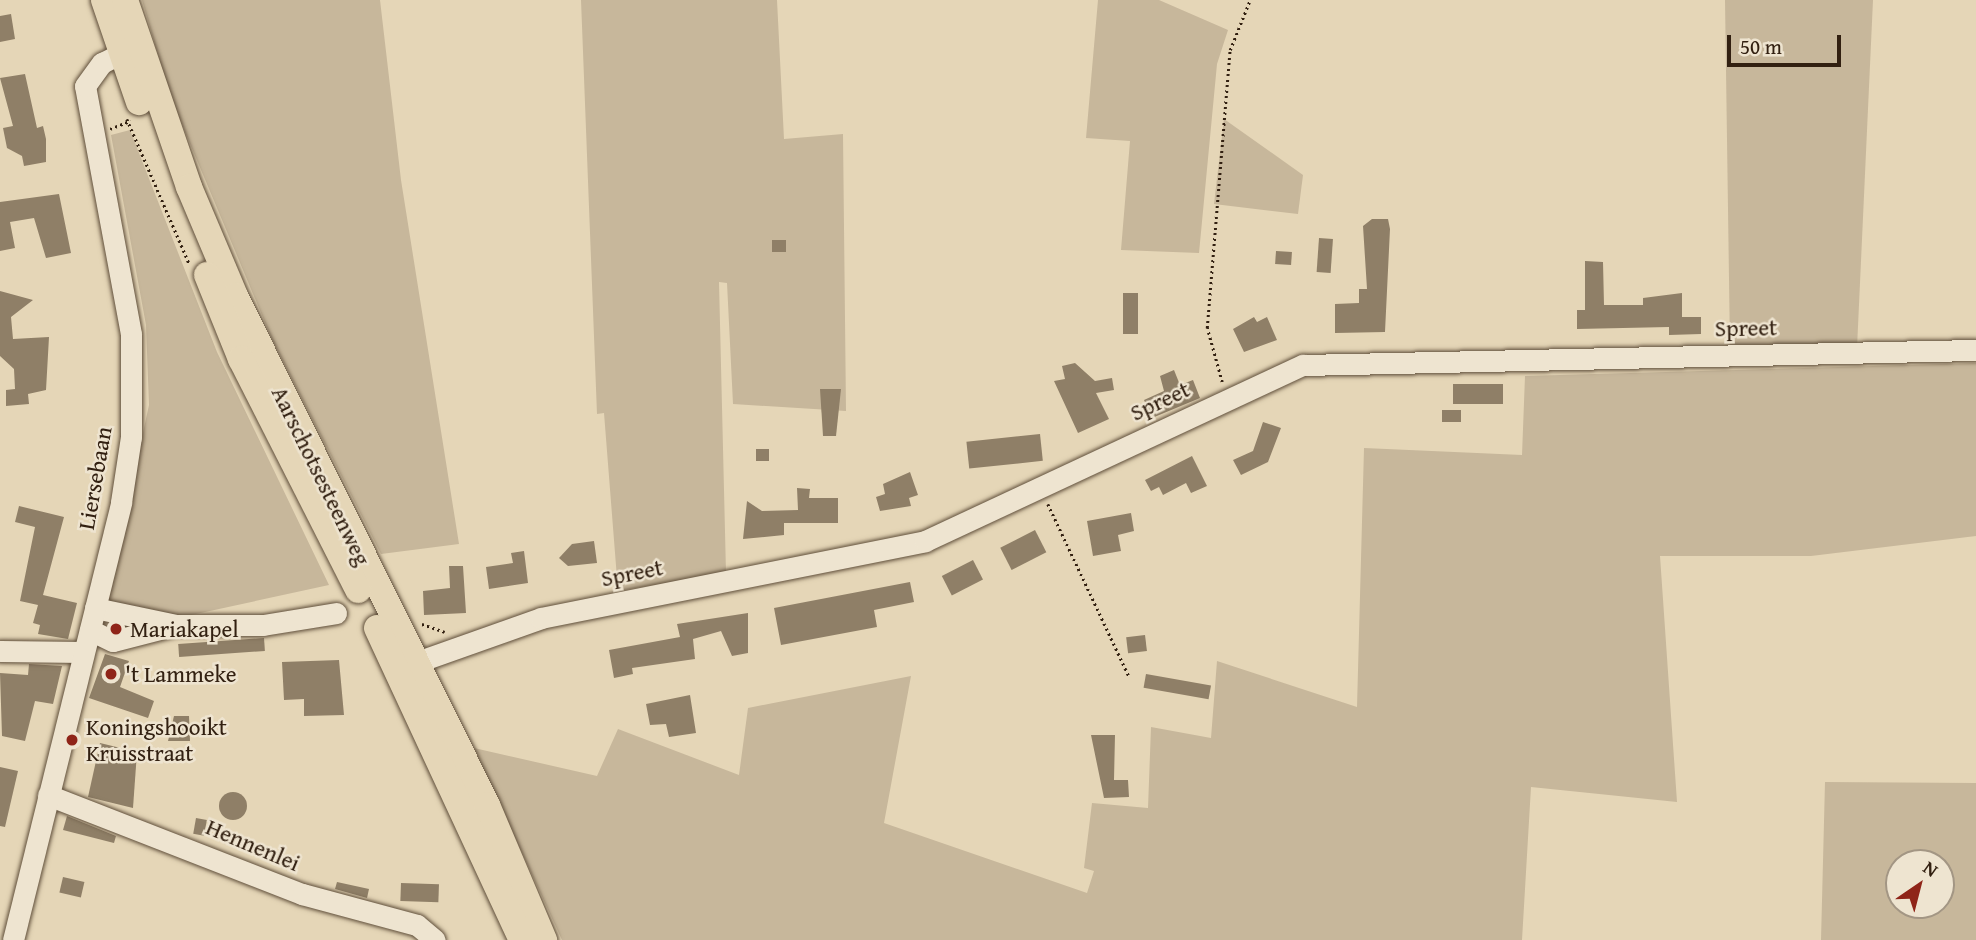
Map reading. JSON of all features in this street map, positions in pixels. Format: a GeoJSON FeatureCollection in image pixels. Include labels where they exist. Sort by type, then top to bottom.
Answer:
{"type":"FeatureCollection","features":[{"type":"Feature","properties":{"kind":"main road","name":"Aarschotsesteenweg"},"geometry":{"type":"LineString","coordinates":[[104,0],[129,49],[252,334],[406,666],[523,940]]}},
{"type":"Feature","properties":{"kind":"main road","name":"Aarschotsesteenweg"},"geometry":{"type":"LineString","coordinates":[[125,0],[129,49]]}},
{"type":"Feature","properties":{"kind":"main road","name":"Aarschotsesteenweg"},"geometry":{"type":"LineString","coordinates":[[406,666],[487,805],[544,940]]}},
{"type":"Feature","properties":{"kind":"street","name":"Liersebaan"},"geometry":{"type":"LineString","coordinates":[[13,940],[121,502],[134,377],[85,86],[102,63],[129,49]]}},
{"type":"Feature","properties":{"kind":"street","name":"Spreet"},"geometry":{"type":"LineString","coordinates":[[406,666],[541,618],[902,548],[1303,365],[1334,360],[1976,350]]}},
{"type":"Feature","properties":{"kind":"street"},"geometry":{"type":"LineString","coordinates":[[95,608],[176,625],[263,625],[335,613]]}},
{"type":"Feature","properties":{"kind":"street"},"geometry":{"type":"LineString","coordinates":[[90,630],[114,641],[176,625]]}},
{"type":"Feature","properties":{"kind":"street"},"geometry":{"type":"LineString","coordinates":[[0,651],[83,652]]}},
{"type":"Feature","properties":{"kind":"street","name":"Hennenlei"},"geometry":{"type":"LineString","coordinates":[[48,796],[302,894],[404,920],[435,940]]}},
{"type":"Feature","properties":{"kind":"path"},"geometry":{"type":"LineString","coordinates":[[1227,398],[1207,328],[1230,50],[1250,0]]}},
{"type":"Feature","properties":{"kind":"path"},"geometry":{"type":"LineString","coordinates":[[1040,487],[1130,678]]}},
{"type":"Feature","properties":{"kind":"path"},"geometry":{"type":"LineString","coordinates":[[414,619],[444,632],[457,629]]}},
{"type":"Feature","properties":{"kind":"shaded area"},"geometry":{"type":"Polygon","coordinates":[[[142,0],[380,0],[401,180],[459,544],[381,554],[272,339],[170,96],[142,0]]]}},
{"type":"Feature","properties":{"kind":"shaded area"},"geometry":{"type":"Polygon","coordinates":[[[581,0],[777,0],[784,139],[843,134],[846,411],[733,404],[727,283],[719,282],[726,573],[618,591],[604,413],[597,414],[581,0]]]}},
{"type":"Feature","properties":{"kind":"shaded area"},"geometry":{"type":"Polygon","coordinates":[[[1098,0],[1159,0],[1228,30],[1217,64],[1199,253],[1121,250],[1130,141],[1086,138],[1098,0]]]}},
{"type":"Feature","properties":{"kind":"shaded area"},"geometry":{"type":"Polygon","coordinates":[[[1725,0],[1873,0],[1857,348],[1730,348],[1725,0]]]}},
{"type":"Feature","properties":{"kind":"shaded area"},"geometry":{"type":"Polygon","coordinates":[[[1224,119],[1303,175],[1298,214],[1214,204],[1224,119]]]}},
{"type":"Feature","properties":{"kind":"shaded area"},"geometry":{"type":"Polygon","coordinates":[[[130,130],[217,352],[329,585],[182,617],[106,603],[149,405],[146,325],[111,135],[130,130]]]}},
{"type":"Feature","properties":{"kind":"shaded area"},"geometry":{"type":"Polygon","coordinates":[[[1976,363],[1976,536],[1811,556],[1660,556],[1677,802],[1531,787],[1522,940],[562,940],[474,748],[597,776],[618,729],[739,775],[748,708],[911,676],[884,823],[1087,893],[1094,871],[1084,868],[1092,803],[1148,808],[1151,727],[1211,738],[1217,661],[1357,707],[1364,448],[1522,455],[1525,376],[1976,363]]]}},
{"type":"Feature","properties":{"kind":"shaded area"},"geometry":{"type":"Polygon","coordinates":[[[1825,782],[1976,783],[1976,940],[1821,940],[1825,782]]]}},
{"type":"Feature","properties":{"kind":"building"},"geometry":{"type":"Polygon","coordinates":[[[11,14],[15,39],[0,42],[0,16],[11,14]]]}},
{"type":"Feature","properties":{"kind":"building"},"geometry":{"type":"Polygon","coordinates":[[[25,74],[37,128],[43,126],[46,162],[24,166],[22,156],[7,148],[3,128],[13,126],[0,78],[25,74]]]}},
{"type":"Feature","properties":{"kind":"building"},"geometry":{"type":"Polygon","coordinates":[[[59,194],[71,253],[46,258],[34,218],[10,222],[15,248],[0,251],[0,202],[59,194]]]}},
{"type":"Feature","properties":{"kind":"building"},"geometry":{"type":"Polygon","coordinates":[[[1372,219],[1388,219],[1390,229],[1385,332],[1335,333],[1335,304],[1359,303],[1359,289],[1367,289],[1363,226],[1372,219]]]}},
{"type":"Feature","properties":{"kind":"building"},"geometry":{"type":"Polygon","coordinates":[[[1319,238],[1333,239],[1331,273],[1317,272],[1319,238]]]}},
{"type":"Feature","properties":{"kind":"building"},"geometry":{"type":"Polygon","coordinates":[[[772,240],[786,240],[786,252],[772,252],[772,240]]]}},
{"type":"Feature","properties":{"kind":"building"},"geometry":{"type":"Polygon","coordinates":[[[1276,251],[1292,252],[1291,265],[1275,264],[1276,251]]]}},
{"type":"Feature","properties":{"kind":"building"},"geometry":{"type":"Polygon","coordinates":[[[1585,261],[1603,262],[1604,305],[1643,305],[1643,298],[1682,293],[1682,317],[1701,317],[1701,334],[1669,335],[1669,327],[1577,329],[1577,310],[1585,310],[1585,261]]]}},
{"type":"Feature","properties":{"kind":"building"},"geometry":{"type":"Polygon","coordinates":[[[0,291],[33,300],[11,317],[13,339],[49,337],[46,390],[28,394],[29,404],[6,406],[6,390],[15,389],[14,369],[0,356],[0,291]]]}},
{"type":"Feature","properties":{"kind":"building"},"geometry":{"type":"Polygon","coordinates":[[[1123,293],[1138,293],[1138,334],[1123,334],[1123,293]]]}},
{"type":"Feature","properties":{"kind":"building"},"geometry":{"type":"Polygon","coordinates":[[[1254,317],[1257,322],[1267,317],[1277,340],[1244,352],[1233,329],[1254,317]]]}},
{"type":"Feature","properties":{"kind":"building"},"geometry":{"type":"Polygon","coordinates":[[[1075,363],[1095,381],[1112,378],[1114,390],[1096,393],[1109,419],[1078,433],[1054,381],[1065,379],[1062,366],[1075,363]]]}},
{"type":"Feature","properties":{"kind":"building"},"geometry":{"type":"Polygon","coordinates":[[[1174,370],[1180,385],[1193,380],[1200,398],[1152,418],[1144,400],[1164,391],[1160,376],[1174,370]]]}},
{"type":"Feature","properties":{"kind":"building"},"geometry":{"type":"Polygon","coordinates":[[[1453,384],[1503,384],[1503,404],[1453,404],[1453,384]]]}},
{"type":"Feature","properties":{"kind":"building"},"geometry":{"type":"Polygon","coordinates":[[[820,389],[841,389],[836,436],[823,436],[820,389]]]}},
{"type":"Feature","properties":{"kind":"building"},"geometry":{"type":"Polygon","coordinates":[[[1442,410],[1461,410],[1461,422],[1442,422],[1442,410]]]}},
{"type":"Feature","properties":{"kind":"building"},"geometry":{"type":"Polygon","coordinates":[[[1263,422],[1281,428],[1268,462],[1241,475],[1233,460],[1253,451],[1263,422]]]}},
{"type":"Feature","properties":{"kind":"building"},"geometry":{"type":"Polygon","coordinates":[[[1040,434],[1043,461],[969,469],[966,442],[1040,434]]]}},
{"type":"Feature","properties":{"kind":"building"},"geometry":{"type":"Polygon","coordinates":[[[756,449],[769,449],[769,461],[756,461],[756,449]]]}},
{"type":"Feature","properties":{"kind":"building"},"geometry":{"type":"Polygon","coordinates":[[[1192,456],[1207,486],[1191,493],[1186,483],[1163,495],[1159,487],[1151,491],[1145,480],[1192,456]]]}},
{"type":"Feature","properties":{"kind":"building"},"geometry":{"type":"Polygon","coordinates":[[[910,472],[918,495],[909,498],[911,506],[880,511],[876,497],[885,494],[883,484],[910,472]]]}},
{"type":"Feature","properties":{"kind":"building"},"geometry":{"type":"Polygon","coordinates":[[[797,488],[810,489],[809,498],[838,498],[838,523],[784,523],[784,535],[743,539],[747,501],[762,511],[798,510],[797,488]]]}},
{"type":"Feature","properties":{"kind":"building"},"geometry":{"type":"Polygon","coordinates":[[[19,506],[64,517],[43,595],[77,603],[68,639],[38,634],[40,625],[33,623],[38,605],[20,601],[35,527],[15,522],[19,506]]]}},
{"type":"Feature","properties":{"kind":"building"},"geometry":{"type":"Polygon","coordinates":[[[1131,513],[1134,531],[1118,535],[1121,551],[1093,556],[1087,521],[1131,513]]]}},
{"type":"Feature","properties":{"kind":"building"},"geometry":{"type":"Polygon","coordinates":[[[1035,530],[1046,552],[1012,570],[1000,548],[1035,530]]]}},
{"type":"Feature","properties":{"kind":"building"},"geometry":{"type":"Polygon","coordinates":[[[594,541],[597,563],[568,566],[559,558],[572,544],[594,541]]]}},
{"type":"Feature","properties":{"kind":"building"},"geometry":{"type":"Polygon","coordinates":[[[524,551],[528,583],[489,589],[486,567],[513,563],[511,553],[524,551]]]}},
{"type":"Feature","properties":{"kind":"building"},"geometry":{"type":"Polygon","coordinates":[[[973,560],[983,580],[952,595],[942,576],[973,560]]]}},
{"type":"Feature","properties":{"kind":"building"},"geometry":{"type":"Polygon","coordinates":[[[449,566],[463,566],[466,613],[424,615],[423,591],[450,588],[449,566]]]}},
{"type":"Feature","properties":{"kind":"building"},"geometry":{"type":"Polygon","coordinates":[[[910,582],[914,602],[874,610],[877,627],[781,645],[774,608],[910,582]]]}},
{"type":"Feature","properties":{"kind":"building"},"geometry":{"type":"Polygon","coordinates":[[[748,613],[748,653],[732,656],[721,631],[693,639],[695,659],[632,668],[633,674],[614,678],[609,650],[680,637],[677,624],[748,613]]]}},
{"type":"Feature","properties":{"kind":"building"},"geometry":{"type":"Polygon","coordinates":[[[1145,635],[1147,651],[1128,653],[1126,637],[1145,635]]]}},
{"type":"Feature","properties":{"kind":"building"},"geometry":{"type":"Polygon","coordinates":[[[264,638],[265,651],[179,657],[178,644],[264,638]]]}},
{"type":"Feature","properties":{"kind":"building","name":"'t Lammeke"},"geometry":{"type":"Polygon","coordinates":[[[105,654],[129,661],[120,687],[154,701],[148,718],[89,698],[105,654]]]}},
{"type":"Feature","properties":{"kind":"building"},"geometry":{"type":"Polygon","coordinates":[[[339,660],[344,715],[304,716],[304,699],[284,700],[282,662],[339,660]]]}},
{"type":"Feature","properties":{"kind":"building"},"geometry":{"type":"Polygon","coordinates":[[[29,664],[62,666],[53,704],[35,701],[25,741],[2,736],[0,673],[28,675],[29,664]]]}},
{"type":"Feature","properties":{"kind":"building"},"geometry":{"type":"Polygon","coordinates":[[[1146,674],[1211,685],[1209,699],[1144,688],[1146,674]]]}},
{"type":"Feature","properties":{"kind":"building"},"geometry":{"type":"Polygon","coordinates":[[[690,695],[696,733],[669,737],[666,724],[650,725],[646,704],[690,695]]]}},
{"type":"Feature","properties":{"kind":"building"},"geometry":{"type":"Polygon","coordinates":[[[174,716],[189,716],[190,741],[168,741],[174,716]]]}},
{"type":"Feature","properties":{"kind":"building"},"geometry":{"type":"Polygon","coordinates":[[[1091,735],[1115,735],[1114,780],[1128,780],[1129,797],[1104,798],[1091,735]]]}},
{"type":"Feature","properties":{"kind":"building"},"geometry":{"type":"Polygon","coordinates":[[[100,743],[137,752],[133,808],[88,797],[100,743]]]}},
{"type":"Feature","properties":{"kind":"building"},"geometry":{"type":"Polygon","coordinates":[[[0,767],[18,771],[5,827],[0,826],[0,767]]]}},
{"type":"Feature","properties":{"kind":"building"},"geometry":{"type":"Polygon","coordinates":[[[233,792],[243,796],[247,806],[243,816],[233,820],[223,816],[219,806],[223,796],[233,792]]]}},
{"type":"Feature","properties":{"kind":"building"},"geometry":{"type":"Polygon","coordinates":[[[67,816],[116,836],[114,843],[63,830],[67,816]]]}},
{"type":"Feature","properties":{"kind":"building"},"geometry":{"type":"Polygon","coordinates":[[[196,818],[207,820],[204,836],[193,834],[196,818]]]}},
{"type":"Feature","properties":{"kind":"building"},"geometry":{"type":"Polygon","coordinates":[[[63,877],[84,882],[81,898],[59,893],[63,877]]]}},
{"type":"Feature","properties":{"kind":"building"},"geometry":{"type":"Polygon","coordinates":[[[337,882],[369,889],[367,898],[335,889],[337,882]]]}},
{"type":"Feature","properties":{"kind":"building"},"geometry":{"type":"Polygon","coordinates":[[[401,883],[439,884],[438,902],[400,901],[401,883]]]}},
{"type":"Feature","properties":{"kind":"place","name":"Mariakapel"},"geometry":{"type":"Point","coordinates":[116,629]}},
{"type":"Feature","properties":{"kind":"place","name":"'t Lammeke"},"geometry":{"type":"Point","coordinates":[111,674]}},
{"type":"Feature","properties":{"kind":"place","name":"Koningshooikt Kruisstraat"},"geometry":{"type":"Point","coordinates":[72,740]}}]}
